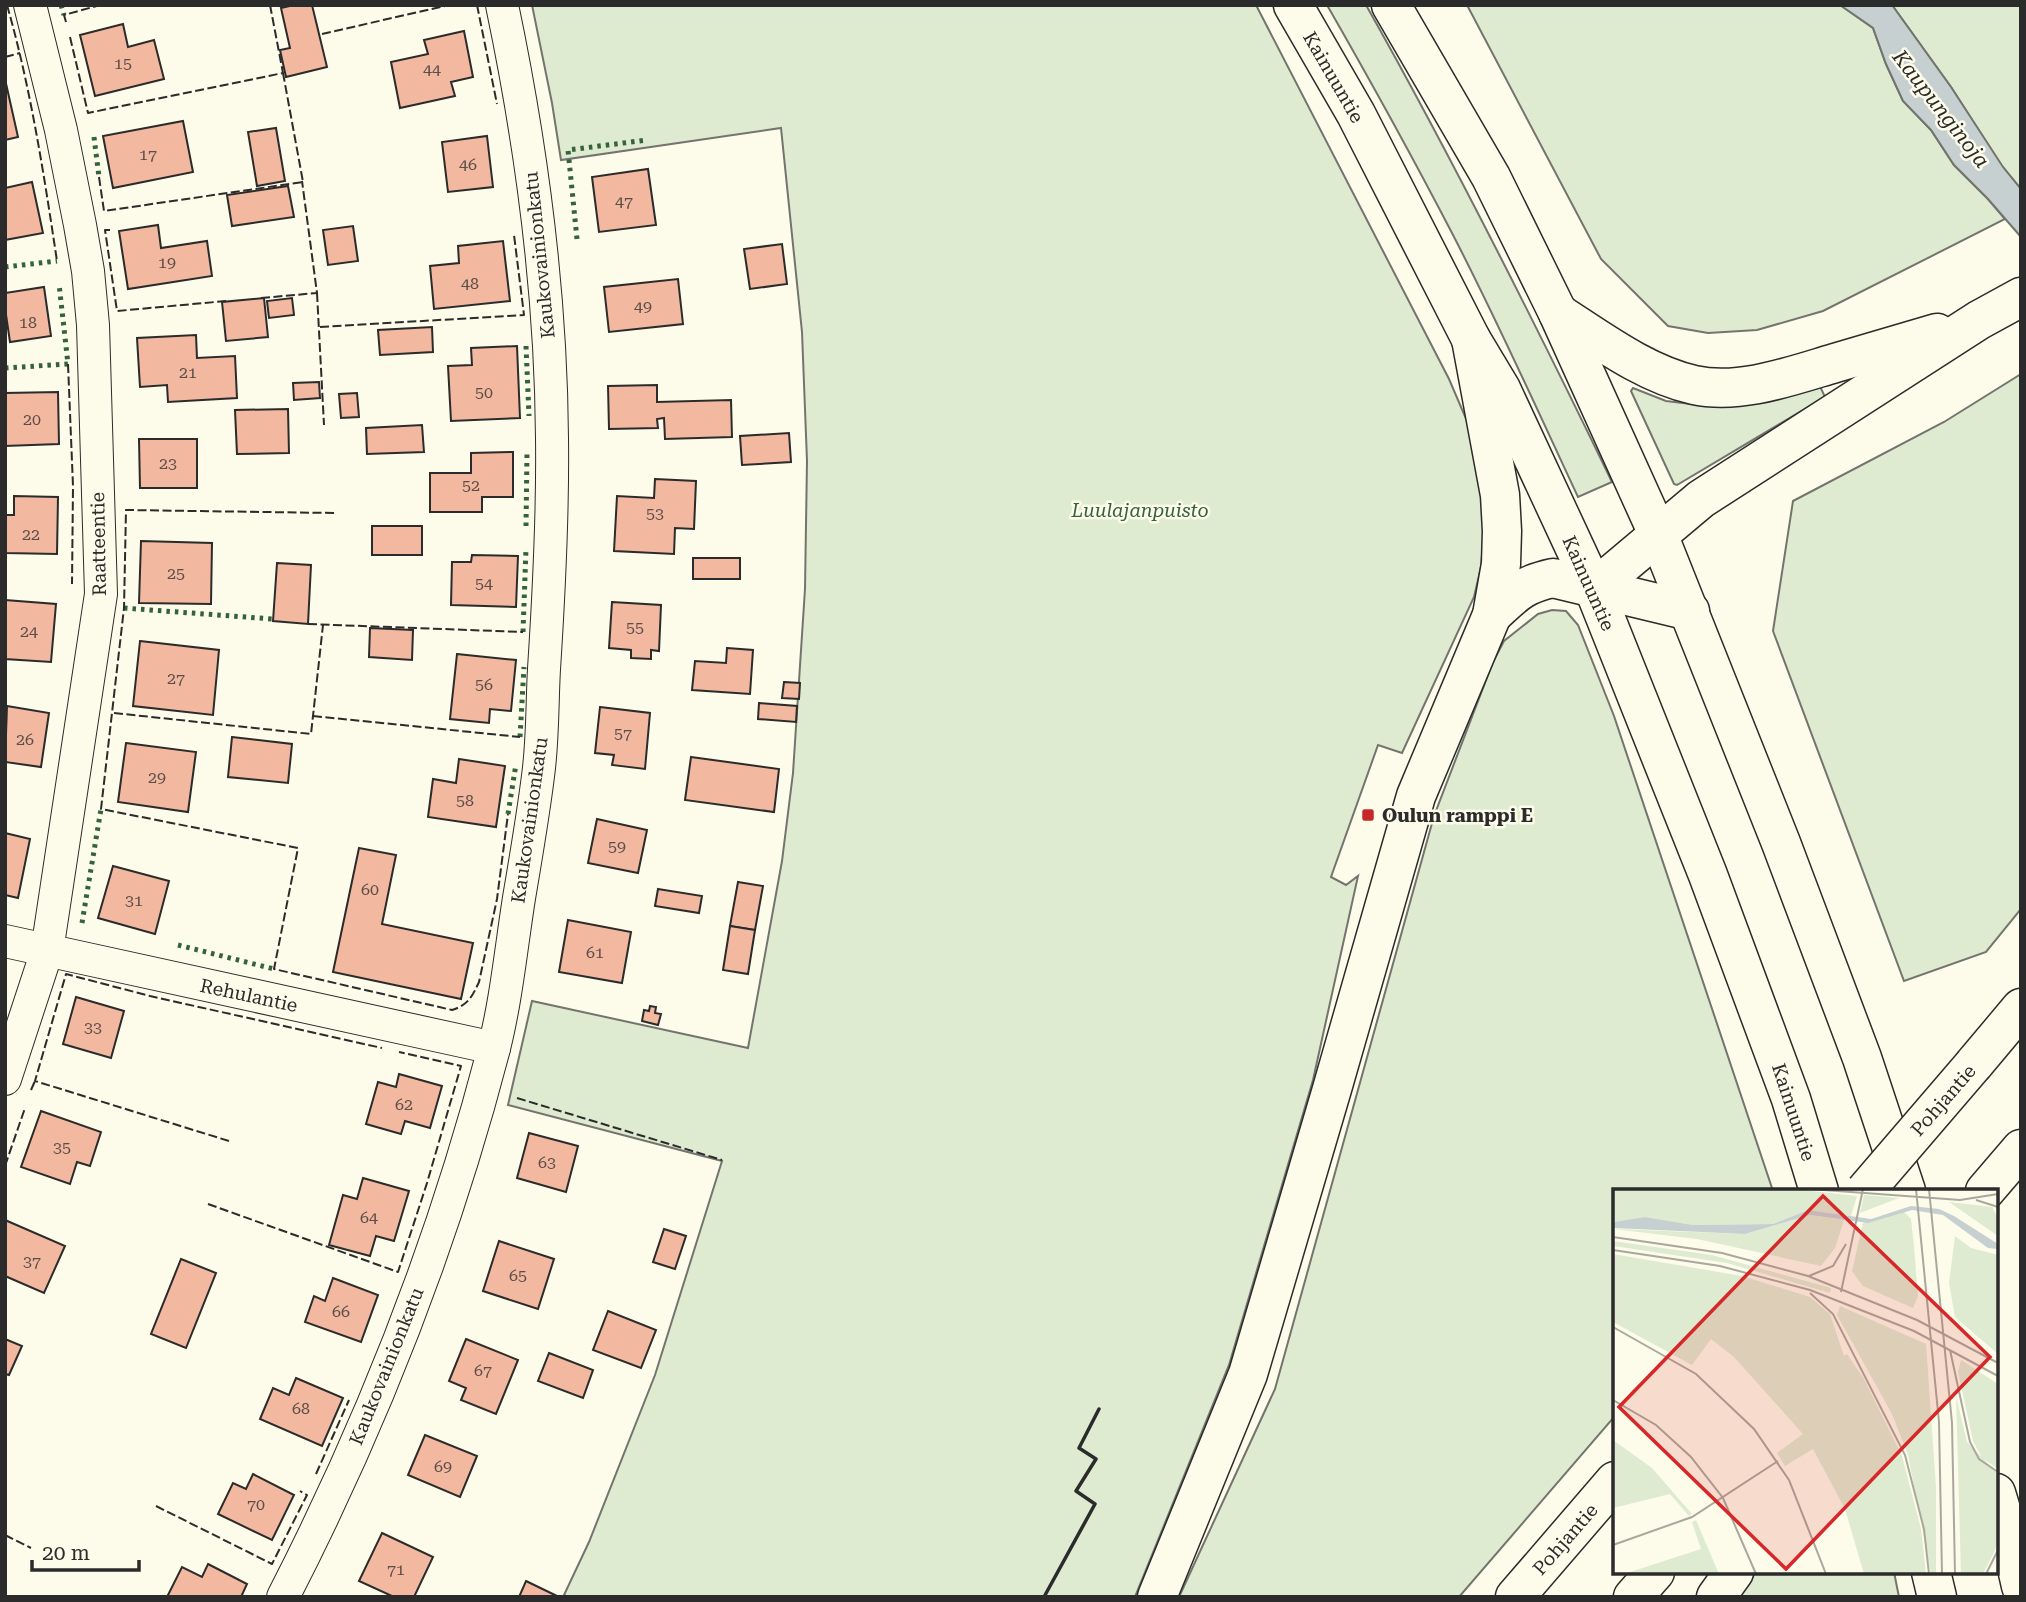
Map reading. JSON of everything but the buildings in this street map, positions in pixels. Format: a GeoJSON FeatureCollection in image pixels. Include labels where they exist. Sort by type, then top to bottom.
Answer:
{"type":"FeatureCollection","features":[{"type":"Feature","properties":{"kind":"highway","name":"Kainuuntie"},"geometry":{"type":"LineString","coordinates":[[1293,5],[1356,114],[1471,340],[1501,389],[1594,589],[1708,875],[1791,1099],[1818,1189]]}},
{"type":"Feature","properties":{"kind":"highway"},"geometry":{"type":"LineString","coordinates":[[1391,5],[1490,177],[1558,313],[1658,534],[1781,842],[1862,1058],[1905,1189]]}},
{"type":"Feature","properties":{"kind":"highway"},"geometry":{"type":"LineString","coordinates":[[1594,589],[1701,499],[1979,320],[2021,297]]}},
{"type":"Feature","properties":{"kind":"highway"},"geometry":{"type":"LineString","coordinates":[[1558,313],[1661,374],[1695,385],[1729,388],[1784,378],[1979,320]]}},
{"type":"Feature","properties":{"kind":"highway"},"geometry":{"type":"LineString","coordinates":[[1157,1597],[1248,1374],[1416,796],[1492,615],[1501,564],[1500,495],[1471,340]]}},
{"type":"Feature","properties":{"kind":"highway"},"geometry":{"type":"LineString","coordinates":[[1492,615],[1520,589],[1553,579],[1690,611]]}},
{"type":"Feature","properties":{"kind":"highway","name":"Pohjantie"},"geometry":{"type":"LineString","coordinates":[[1867,1189],[2021,1008]]}},
{"type":"Feature","properties":{"kind":"highway"},"geometry":{"type":"LineString","coordinates":[[1986,1189],[2017,1153]]}},
{"type":"Feature","properties":{"kind":"highway"},"geometry":{"type":"LineString","coordinates":[[1993,1189],[2017,1153]]}},
{"type":"Feature","properties":{"kind":"highway","name":"Pohjantie"},"geometry":{"type":"LineString","coordinates":[[1515,1597],[1613,1483]]}},
{"type":"Feature","properties":{"kind":"highway"},"geometry":{"type":"LineString","coordinates":[[1998,1500],[2021,1586]]}},
{"type":"Feature","properties":{"kind":"highway"},"geometry":{"type":"LineString","coordinates":[[1633,1597],[1652,1574]]}},
{"type":"Feature","properties":{"kind":"highway"},"geometry":{"type":"LineString","coordinates":[[1716,1597],[1733,1574]]}},
{"type":"Feature","properties":{"kind":"highway"},"geometry":{"type":"LineString","coordinates":[[1931,1574],[1937,1597]]}},
{"type":"Feature","properties":{"kind":"street","name":"Raatteentie"},"geometry":{"type":"LineString","coordinates":[[5,1079],[47,951],[101,594],[93,325],[88,271],[61,130],[30,5]]}},
{"type":"Feature","properties":{"kind":"street","name":"Kaukovainionkatu"},"geometry":{"type":"LineString","coordinates":[[283,1597],[339,1482],[372,1406],[453,1191],[494,1048],[539,773],[550,565],[552,448],[548,339],[539,223],[524,119],[502,5]]}},
{"type":"Feature","properties":{"kind":"street","name":"Rehulantie"},"geometry":{"type":"LineString","coordinates":[[5,941],[494,1048]]}},
{"type":"Feature","properties":{"kind":"green space","name":"Luulajanpuisto"},"geometry":{"type":"Polygon","coordinates":[[[532,5],[1256,5],[1449,379],[1467,421],[1483,499],[1481,567],[1474,597],[1402,753],[1378,745],[1331,877],[1346,885],[1358,876],[1313,1080],[1229,1365],[1135,1597],[564,1595],[589,1542],[655,1375],[722,1161],[508,1105],[532,1001],[748,1048],[782,861],[793,773],[805,589],[807,461],[802,332],[781,128],[561,160],[532,5]]]}},
{"type":"Feature","properties":{"kind":"green space"},"geometry":{"type":"Polygon","coordinates":[[[1327,5],[1366,5],[1493,242],[1612,482],[1578,497],[1452,233],[1327,5]]]}},
{"type":"Feature","properties":{"kind":"green space"},"geometry":{"type":"Polygon","coordinates":[[[1467,5],[1840,5],[1873,28],[1903,101],[1931,130],[1954,165],[2005,219],[1823,311],[1757,330],[1708,333],[1668,326],[1601,259],[1467,5]]]}},
{"type":"Feature","properties":{"kind":"green space"},"geometry":{"type":"Polygon","coordinates":[[[1892,5],[2021,5],[2021,189],[2003,168],[1951,87],[1892,5]]]}},
{"type":"Feature","properties":{"kind":"green space"},"geometry":{"type":"Polygon","coordinates":[[[2021,374],[2021,909],[1986,952],[1904,981],[1773,631],[1793,501],[1944,422],[2021,374]]]}},
{"type":"Feature","properties":{"kind":"green space"},"geometry":{"type":"Polygon","coordinates":[[[1819,384],[1825,397],[1677,485],[1674,484],[1631,391],[1633,388],[1666,401],[1708,406],[1819,384]]]}},
{"type":"Feature","properties":{"kind":"green space"},"geometry":{"type":"Polygon","coordinates":[[[1552,610],[1566,611],[1578,625],[1614,716],[1772,1189],[1613,1189],[1613,1418],[1459,1597],[1179,1597],[1275,1389],[1434,816],[1493,662],[1504,641],[1538,614],[1552,610]]]}},
{"type":"Feature","properties":{"kind":"green space"},"geometry":{"type":"Polygon","coordinates":[[[1755,1574],[1894,1574],[1899,1597],[1739,1597],[1755,1574]]]}},
{"type":"Feature","properties":{"kind":"water","name":"Kaupunginoja"},"geometry":{"type":"Polygon","coordinates":[[[1840,5],[1892,5],[1951,87],[2003,167],[2021,189],[2021,237],[1954,165],[1931,130],[1903,101],[1873,28],[1840,5]]]}},
{"type":"Feature","properties":{"kind":"hedge"},"geometry":{"type":"LineString","coordinates":[[61,5],[64,15]]}},
{"type":"Feature","properties":{"kind":"hedge"},"geometry":{"type":"LineString","coordinates":[[94,137],[99,177]]}},
{"type":"Feature","properties":{"kind":"hedge"},"geometry":{"type":"LineString","coordinates":[[577,239],[568,150],[647,140]]}},
{"type":"Feature","properties":{"kind":"hedge"},"geometry":{"type":"LineString","coordinates":[[5,267],[57,261]]}},
{"type":"Feature","properties":{"kind":"hedge"},"geometry":{"type":"LineString","coordinates":[[5,368],[68,364],[59,284]]}},
{"type":"Feature","properties":{"kind":"hedge"},"geometry":{"type":"LineString","coordinates":[[526,346],[529,416]]}},
{"type":"Feature","properties":{"kind":"hedge"},"geometry":{"type":"LineString","coordinates":[[526,526],[527,452]]}},
{"type":"Feature","properties":{"kind":"hedge"},"geometry":{"type":"LineString","coordinates":[[523,632],[526,548]]}},
{"type":"Feature","properties":{"kind":"hedge"},"geometry":{"type":"LineString","coordinates":[[124,608],[272,619]]}},
{"type":"Feature","properties":{"kind":"hedge"},"geometry":{"type":"LineString","coordinates":[[520,737],[524,667]]}},
{"type":"Feature","properties":{"kind":"hedge"},"geometry":{"type":"LineString","coordinates":[[508,814],[516,764]]}},
{"type":"Feature","properties":{"kind":"hedge"},"geometry":{"type":"LineString","coordinates":[[82,923],[101,809]]}},
{"type":"Feature","properties":{"kind":"hedge"},"geometry":{"type":"LineString","coordinates":[[178,945],[274,969]]}},
{"type":"Feature","properties":{"kind":"fence"},"geometry":{"type":"LineString","coordinates":[[7,5],[30,100],[57,261]]}},
{"type":"Feature","properties":{"kind":"fence"},"geometry":{"type":"LineString","coordinates":[[66,22],[64,15],[100,5]]}},
{"type":"Feature","properties":{"kind":"fence"},"geometry":{"type":"LineString","coordinates":[[70,37],[88,113],[283,73],[270,5]]}},
{"type":"Feature","properties":{"kind":"fence"},"geometry":{"type":"LineString","coordinates":[[322,34],[449,5]]}},
{"type":"Feature","properties":{"kind":"fence"},"geometry":{"type":"LineString","coordinates":[[477,5],[497,104]]}},
{"type":"Feature","properties":{"kind":"fence"},"geometry":{"type":"LineString","coordinates":[[5,57],[20,53]]}},
{"type":"Feature","properties":{"kind":"fence"},"geometry":{"type":"LineString","coordinates":[[99,177],[104,211],[303,182],[283,73]]}},
{"type":"Feature","properties":{"kind":"fence"},"geometry":{"type":"LineString","coordinates":[[261,298],[317,293],[302,181]]}},
{"type":"Feature","properties":{"kind":"fence"},"geometry":{"type":"LineString","coordinates":[[110,230],[105,230],[117,311],[226,301]]}},
{"type":"Feature","properties":{"kind":"fence"},"geometry":{"type":"LineString","coordinates":[[320,327],[524,315],[514,235]]}},
{"type":"Feature","properties":{"kind":"fence"},"geometry":{"type":"LineString","coordinates":[[317,293],[324,425]]}},
{"type":"Feature","properties":{"kind":"fence"},"geometry":{"type":"LineString","coordinates":[[68,364],[73,486],[72,584]]}},
{"type":"Feature","properties":{"kind":"fence"},"geometry":{"type":"LineString","coordinates":[[334,513],[126,510],[124,608],[101,809],[298,848],[274,969],[452,1010],[469,1000],[479,982],[497,899],[508,814]]}},
{"type":"Feature","properties":{"kind":"fence"},"geometry":{"type":"LineString","coordinates":[[308,624],[523,632]]}},
{"type":"Feature","properties":{"kind":"fence"},"geometry":{"type":"LineString","coordinates":[[114,713],[311,734],[323,625]]}},
{"type":"Feature","properties":{"kind":"fence"},"geometry":{"type":"LineString","coordinates":[[313,716],[520,737]]}},
{"type":"Feature","properties":{"kind":"fence"},"geometry":{"type":"LineString","coordinates":[[229,1141],[35,1081],[66,974],[150,996],[382,1048]]}},
{"type":"Feature","properties":{"kind":"fence"},"geometry":{"type":"LineString","coordinates":[[208,1204],[398,1272],[461,1066],[399,1052]]}},
{"type":"Feature","properties":{"kind":"fence"},"geometry":{"type":"LineString","coordinates":[[31,1090],[35,1081]]}},
{"type":"Feature","properties":{"kind":"fence"},"geometry":{"type":"LineString","coordinates":[[517,1098],[722,1160]]}},
{"type":"Feature","properties":{"kind":"fence"},"geometry":{"type":"LineString","coordinates":[[5,1166],[25,1108]]}},
{"type":"Feature","properties":{"kind":"fence"},"geometry":{"type":"LineString","coordinates":[[316,1474],[349,1400]]}},
{"type":"Feature","properties":{"kind":"fence"},"geometry":{"type":"LineString","coordinates":[[156,1506],[272,1564],[307,1495],[300,1491]]}},
{"type":"Feature","properties":{"kind":"fence"},"geometry":{"type":"LineString","coordinates":[[5,1535],[31,1548]]}},
{"type":"Feature","properties":{"kind":"wall"},"geometry":{"type":"LineString","coordinates":[[1044,1597],[1095,1504],[1076,1491],[1096,1459],[1079,1448],[1099,1409]]}},
{"type":"Feature","properties":{"kind":"place","name":"Oulun ramppi E"},"geometry":{"type":"Point","coordinates":[1368,815]}}]}
